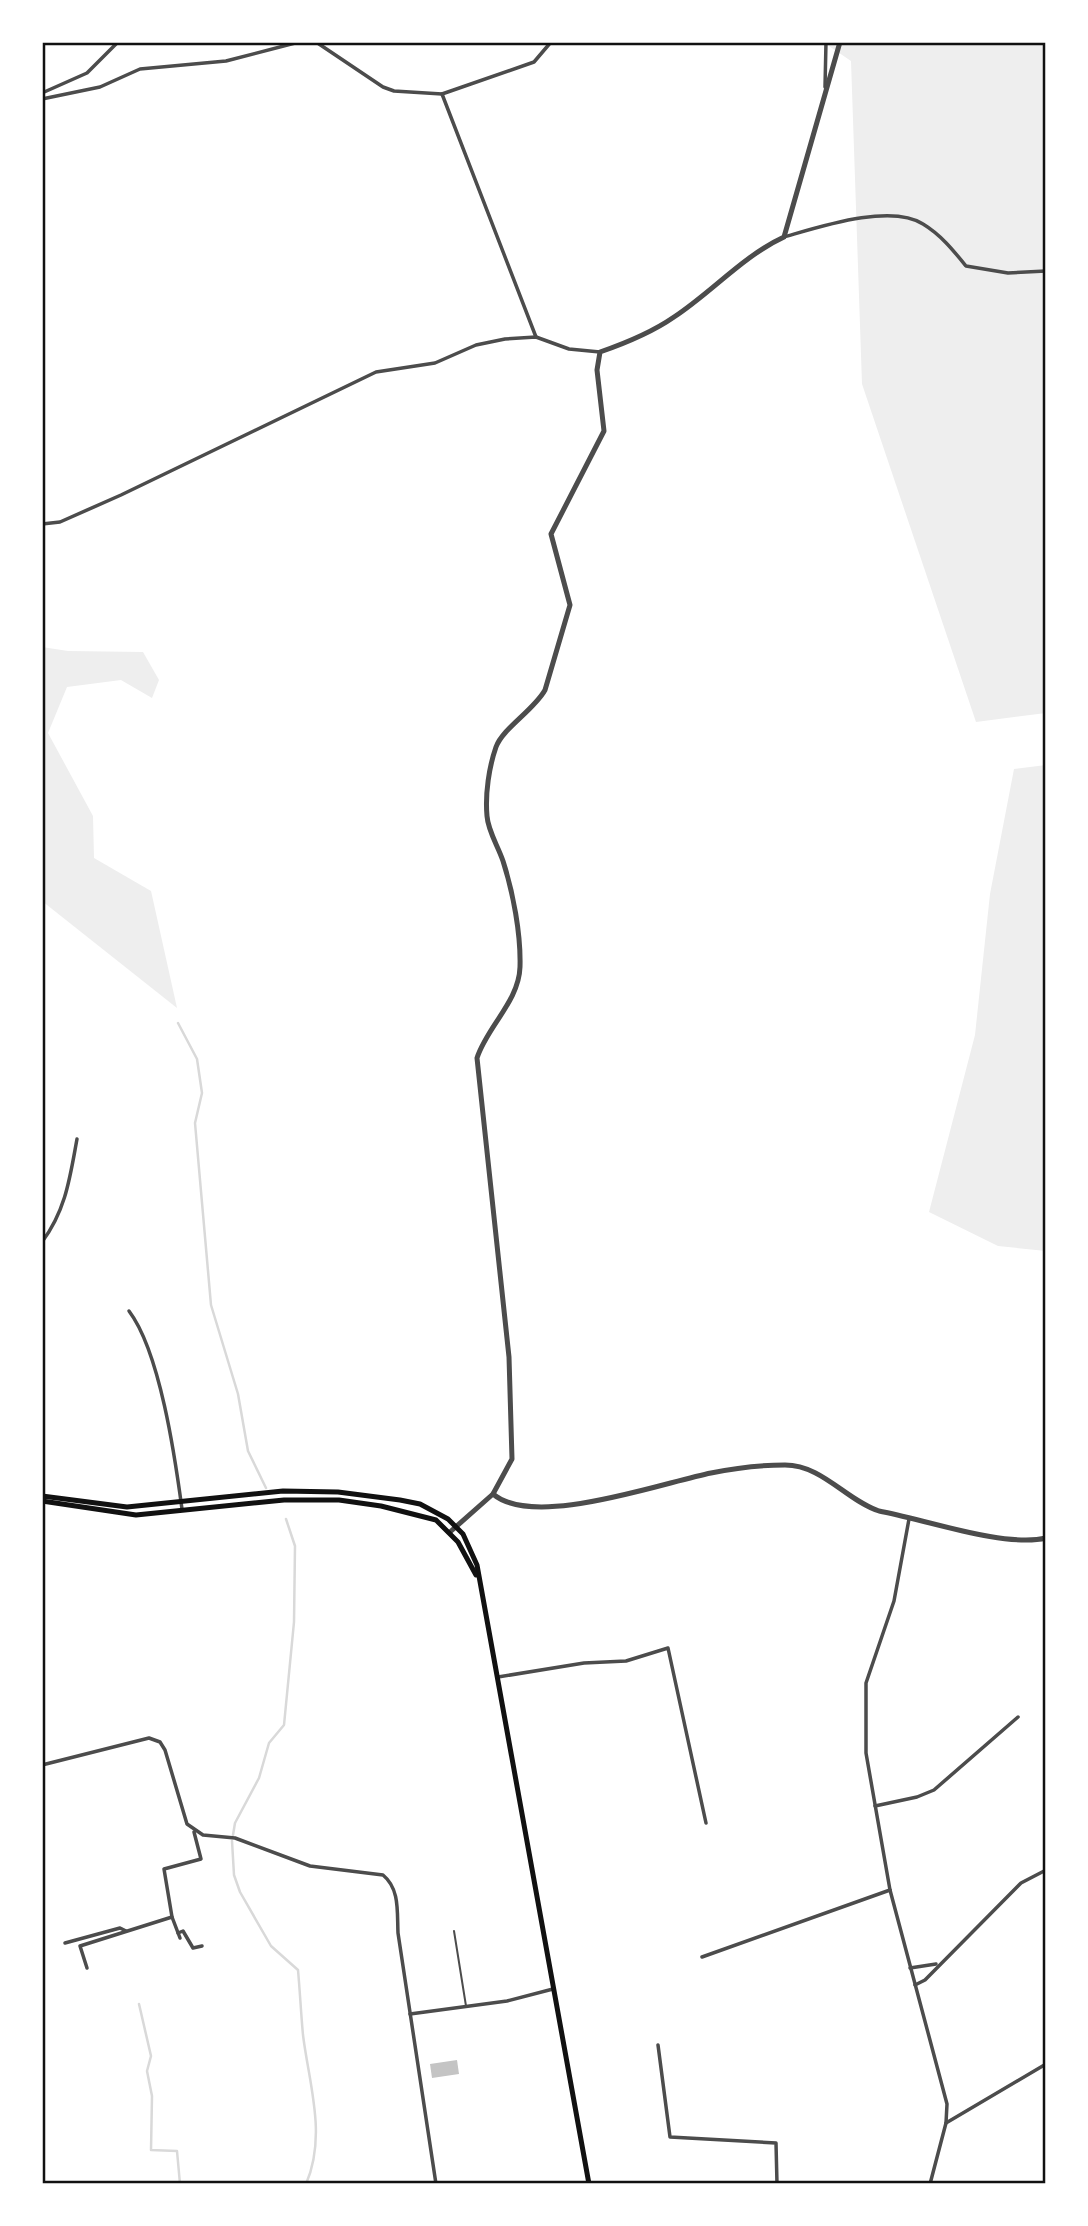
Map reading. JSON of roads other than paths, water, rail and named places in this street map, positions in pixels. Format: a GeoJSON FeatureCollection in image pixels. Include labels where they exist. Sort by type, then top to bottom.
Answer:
{"type":"FeatureCollection","features":[{"type":"Feature","properties":{"kind":"main road"},"geometry":{"type":"LineString","coordinates":[[42,1499],[127,1507],[182,1504],[283,1491],[338,1492],[419,1504],[438,1512],[456,1527],[472,1551],[481,1588],[589,2184]]}},
{"type":"Feature","properties":{"kind":"main road"},"geometry":{"type":"LineString","coordinates":[[42,1499],[127,1515],[284,1500],[339,1500],[425,1514],[450,1532],[467,1556],[481,1588]]}},
{"type":"Feature","properties":{"kind":"street"},"geometry":{"type":"LineString","coordinates":[[42,93],[88,74],[118,42]]}},
{"type":"Feature","properties":{"kind":"street"},"geometry":{"type":"LineString","coordinates":[[42,99],[100,87],[140,69],[226,61],[299,42]]}},
{"type":"Feature","properties":{"kind":"street"},"geometry":{"type":"LineString","coordinates":[[316,42],[383,87],[394,91],[442,94],[534,62],[551,42]]}},
{"type":"Feature","properties":{"kind":"street"},"geometry":{"type":"LineString","coordinates":[[825,87],[826,42]]}},
{"type":"Feature","properties":{"kind":"street"},"geometry":{"type":"LineString","coordinates":[[784,237],[840,42]]}},
{"type":"Feature","properties":{"kind":"street"},"geometry":{"type":"LineString","coordinates":[[442,94],[536,337]]}},
{"type":"Feature","properties":{"kind":"street"},"geometry":{"type":"LineString","coordinates":[[42,524],[60,522],[121,495],[376,372],[435,363],[476,345],[536,337],[569,349],[600,352],[630,342],[673,318],[758,252],[784,237],[860,219],[898,216],[921,222],[947,243],[966,266],[1007,273],[1046,271]]}},
{"type":"Feature","properties":{"kind":"street"},"geometry":{"type":"LineString","coordinates":[[450,1532],[494,1494],[512,1459],[513,1431],[503,1283],[494,1195],[482,1122],[477,1058],[483,1040],[514,992],[520,969],[516,925],[504,863],[486,818],[488,781],[497,744],[538,703],[545,690],[570,605],[551,534],[604,431],[597,370],[600,352]]}},
{"type":"Feature","properties":{"kind":"street"},"geometry":{"type":"LineString","coordinates":[[42,1242],[59,1219],[77,1139]]}},
{"type":"Feature","properties":{"kind":"street"},"geometry":{"type":"LineString","coordinates":[[129,1311],[140,1325],[147,1343],[166,1419],[183,1511]]}},
{"type":"Feature","properties":{"kind":"street"},"geometry":{"type":"LineString","coordinates":[[494,1494],[512,1505],[521,1507],[570,1505],[708,1473],[744,1467],[789,1465],[820,1475],[864,1506],[1022,1540],[1046,1538]]}},
{"type":"Feature","properties":{"kind":"street"},"geometry":{"type":"LineString","coordinates":[[909,1517],[894,1601],[866,1684],[866,1753],[890,1890],[944,2087],[946,2123],[930,2184]]}},
{"type":"Feature","properties":{"kind":"street"},"geometry":{"type":"LineString","coordinates":[[498,1676],[584,1663],[626,1661],[668,1648],[706,1823]]}},
{"type":"Feature","properties":{"kind":"street"},"geometry":{"type":"LineString","coordinates":[[874,1806],[917,1797],[934,1790],[1018,1717]]}},
{"type":"Feature","properties":{"kind":"street"},"geometry":{"type":"LineString","coordinates":[[42,1765],[149,1738],[160,1742],[165,1750],[187,1824],[194,1831],[201,1859],[164,1869],[172,1917],[180,1938]]}},
{"type":"Feature","properties":{"kind":"street"},"geometry":{"type":"LineString","coordinates":[[194,1831],[236,1838],[310,1866],[383,1874],[391,1881],[396,1895],[398,1933],[436,2184]]}},
{"type":"Feature","properties":{"kind":"street"},"geometry":{"type":"LineString","coordinates":[[915,1984],[925,1980],[937,1964],[1021,1883],[1046,1870]]}},
{"type":"Feature","properties":{"kind":"street"},"geometry":{"type":"LineString","coordinates":[[702,1957],[890,1890]]}},
{"type":"Feature","properties":{"kind":"street"},"geometry":{"type":"LineString","coordinates":[[87,1968],[80,1946],[172,1917]]}},
{"type":"Feature","properties":{"kind":"street"},"geometry":{"type":"LineString","coordinates":[[65,1943],[120,1927],[126,1931]]}},
{"type":"Feature","properties":{"kind":"street"},"geometry":{"type":"LineString","coordinates":[[178,1933],[183,1931],[193,1948],[202,1946]]}},
{"type":"Feature","properties":{"kind":"street"},"geometry":{"type":"LineString","coordinates":[[910,1968],[937,1964]]}},
{"type":"Feature","properties":{"kind":"street"},"geometry":{"type":"LineString","coordinates":[[410,2014],[507,2001],[555,1989]]}},
{"type":"Feature","properties":{"kind":"street"},"geometry":{"type":"LineString","coordinates":[[658,2045],[670,2137],[776,2143],[777,2184]]}},
{"type":"Feature","properties":{"kind":"street"},"geometry":{"type":"LineString","coordinates":[[946,2123],[1046,2064]]}},
{"type":"Feature","properties":{"kind":"lane"},"geometry":{"type":"LineString","coordinates":[[454,1931],[467,2007]]}},
{"type":"Feature","properties":{"kind":"waterway"},"geometry":{"type":"LineString","coordinates":[[178,1023],[197,1059],[202,1093],[195,1123],[211,1305],[238,1394],[248,1451],[266,1488]]}},
{"type":"Feature","properties":{"kind":"waterway"},"geometry":{"type":"LineString","coordinates":[[233,1835],[235,1823],[259,1778],[269,1743],[284,1725],[294,1622],[295,1546],[286,1519]]}},
{"type":"Feature","properties":{"kind":"waterway"},"geometry":{"type":"LineString","coordinates":[[232,1841],[234,1875],[240,1892],[271,1946],[298,1970],[303,2035],[316,2128],[312,2166],[306,2184]]}},
{"type":"Feature","properties":{"kind":"waterway"},"geometry":{"type":"LineString","coordinates":[[139,2004],[151,2056],[147,2071],[152,2096],[151,2150],[177,2151],[180,2184]]}}]}
